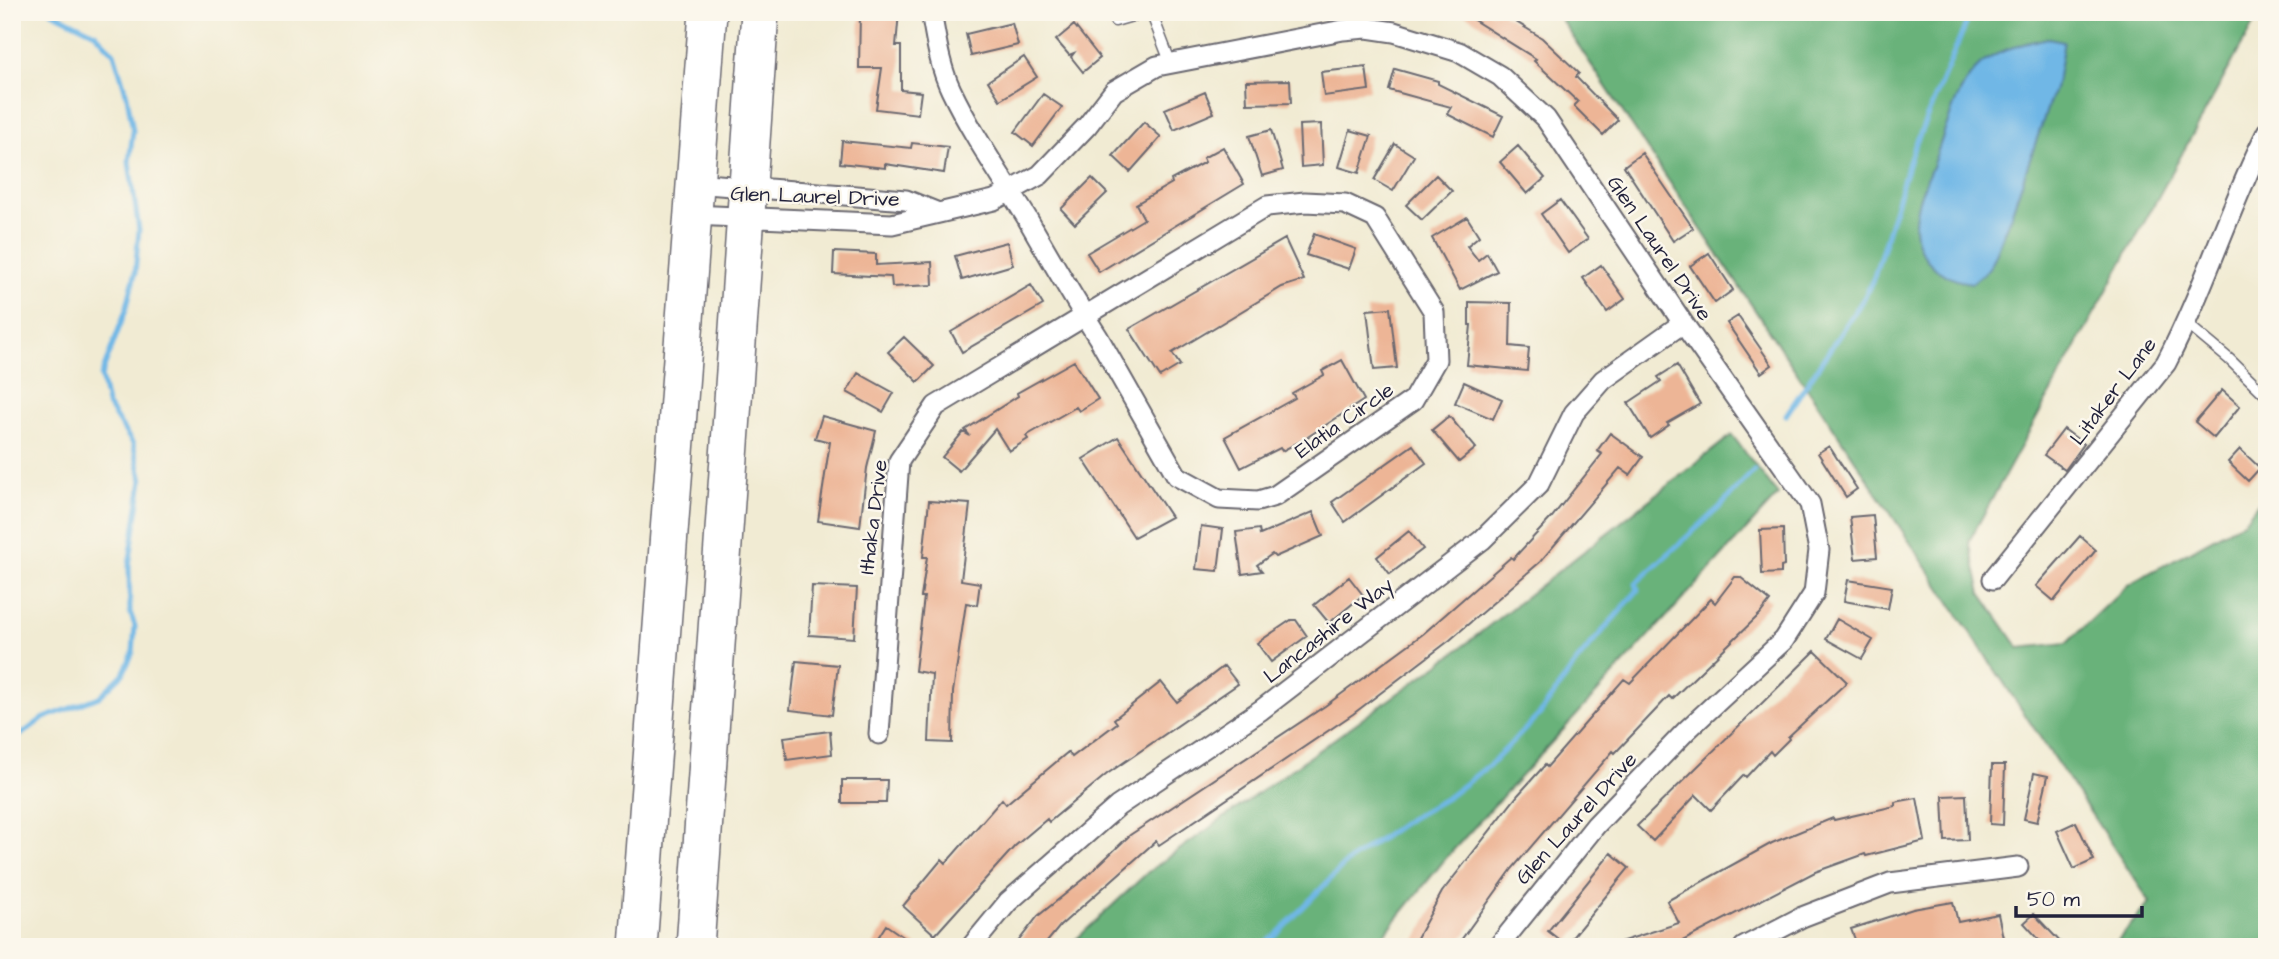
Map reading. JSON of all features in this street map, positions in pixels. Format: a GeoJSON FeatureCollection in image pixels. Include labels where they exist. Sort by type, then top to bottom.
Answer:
{"type":"FeatureCollection","features":[{"type":"Feature","properties":{"kind":"highway"},"geometry":{"type":"LineString","coordinates":[[638,947],[708,12]]}},
{"type":"Feature","properties":{"kind":"highway"},"geometry":{"type":"LineString","coordinates":[[695,947],[760,12]]}},
{"type":"Feature","properties":{"kind":"street","name":"Elatia Circle"},"geometry":{"type":"LineString","coordinates":[[931,12],[939,57],[951,89],[1177,476],[1219,499],[1258,501],[1276,496],[1413,400],[1436,360],[1434,312],[1376,218],[1345,204],[1305,202],[1267,206],[1086,318]]}},
{"type":"Feature","properties":{"kind":"street","name":"Glen Laurel Drive"},"geometry":{"type":"LineString","coordinates":[[693,199],[746,202],[892,224],[994,200],[1040,175],[1087,126],[1114,91],[1157,66],[1343,30],[1367,20],[1459,52],[1509,84],[1546,119],[1683,323],[1810,504],[1819,550],[1814,593],[1784,640],[1686,731],[1595,825],[1499,946]]}},
{"type":"Feature","properties":{"kind":"street","name":"Litaker Lane"},"geometry":{"type":"LineString","coordinates":[[1993,579],[2166,363],[2187,324],[2239,187],[2267,132]]}},
{"type":"Feature","properties":{"kind":"street","name":"Glen Laurel Drive"},"geometry":{"type":"LineString","coordinates":[[693,199],[746,202],[906,200],[936,212]]}},
{"type":"Feature","properties":{"kind":"street","name":"Ithaka Drive"},"geometry":{"type":"LineString","coordinates":[[879,734],[899,461],[936,406],[1086,318]]}},
{"type":"Feature","properties":{"kind":"street","name":"Lancashire Way"},"geometry":{"type":"LineString","coordinates":[[971,947],[1008,902],[1118,806],[1261,710],[1482,540],[1539,484],[1574,413],[1603,380],[1683,323]]}},
{"type":"Feature","properties":{"kind":"street"},"geometry":{"type":"LineString","coordinates":[[1744,947],[1813,913],[1890,883],[2018,867]]}},
{"type":"Feature","properties":{"kind":"lane"},"geometry":{"type":"LineString","coordinates":[[1115,21],[1149,12],[1171,64]]}},
{"type":"Feature","properties":{"kind":"lane"},"geometry":{"type":"LineString","coordinates":[[2187,324],[2267,396]]}},
{"type":"Feature","properties":{"kind":"green space"},"geometry":{"type":"Polygon","coordinates":[[[1556,12],[2260,12],[1969,541],[1981,593],[2019,648],[2067,643],[2129,584],[2243,522],[2267,492],[2267,947],[2112,947],[2150,902],[1556,12]]]}},
{"type":"Feature","properties":{"kind":"green space"},"geometry":{"type":"Polygon","coordinates":[[[1732,435],[1778,495],[1446,858],[1374,947],[1068,947],[1148,872],[1453,654],[1732,435]]]}},
{"type":"Feature","properties":{"kind":"water"},"geometry":{"type":"Polygon","coordinates":[[[2048,38],[2064,41],[2058,77],[2011,215],[1989,269],[1972,283],[1950,277],[1940,272],[1925,257],[1916,236],[1915,224],[1920,197],[1953,109],[1963,87],[1982,63],[2009,49],[2048,38]]]}},
{"type":"Feature","properties":{"kind":"building"},"geometry":{"type":"Polygon","coordinates":[[[860,12],[899,12],[896,46],[901,46],[901,90],[921,92],[918,114],[876,109],[882,68],[859,68],[860,12]]]}},
{"type":"Feature","properties":{"kind":"building"},"geometry":{"type":"Polygon","coordinates":[[[1461,12],[1500,12],[1542,38],[1579,73],[1576,77],[1618,120],[1603,135],[1574,106],[1578,102],[1534,61],[1536,59],[1461,12]]]}},
{"type":"Feature","properties":{"kind":"building"},"geometry":{"type":"Polygon","coordinates":[[[1012,23],[1018,45],[971,56],[966,34],[1012,23]]]}},
{"type":"Feature","properties":{"kind":"building"},"geometry":{"type":"Polygon","coordinates":[[[1074,25],[1100,58],[1083,72],[1071,57],[1074,53],[1069,55],[1056,40],[1074,25]]]}},
{"type":"Feature","properties":{"kind":"building"},"geometry":{"type":"Polygon","coordinates":[[[1024,57],[1037,77],[1000,100],[988,81],[1024,57]]]}},
{"type":"Feature","properties":{"kind":"building"},"geometry":{"type":"Polygon","coordinates":[[[1366,67],[1369,90],[1324,96],[1321,72],[1366,67]]]}},
{"type":"Feature","properties":{"kind":"building"},"geometry":{"type":"Polygon","coordinates":[[[1395,69],[1438,81],[1438,84],[1503,116],[1493,137],[1447,114],[1451,107],[1389,90],[1395,69]]]}},
{"type":"Feature","properties":{"kind":"building"},"geometry":{"type":"Polygon","coordinates":[[[1290,80],[1291,103],[1247,104],[1246,81],[1290,80]]]}},
{"type":"Feature","properties":{"kind":"building"},"geometry":{"type":"Polygon","coordinates":[[[1205,92],[1214,113],[1174,130],[1165,109],[1205,92]]]}},
{"type":"Feature","properties":{"kind":"building"},"geometry":{"type":"Polygon","coordinates":[[[1043,94],[1062,107],[1033,146],[1015,132],[1043,94]]]}},
{"type":"Feature","properties":{"kind":"building"},"geometry":{"type":"Polygon","coordinates":[[[1144,122],[1161,137],[1130,172],[1113,156],[1144,122]]]}},
{"type":"Feature","properties":{"kind":"building"},"geometry":{"type":"Polygon","coordinates":[[[1321,124],[1323,165],[1301,167],[1299,125],[1321,124]]]}},
{"type":"Feature","properties":{"kind":"building"},"geometry":{"type":"Polygon","coordinates":[[[1271,130],[1283,170],[1262,176],[1249,136],[1271,130]]]}},
{"type":"Feature","properties":{"kind":"building"},"geometry":{"type":"Polygon","coordinates":[[[1350,130],[1371,136],[1359,173],[1339,167],[1350,130]]]}},
{"type":"Feature","properties":{"kind":"building"},"geometry":{"type":"Polygon","coordinates":[[[842,141],[911,148],[912,143],[948,147],[944,173],[885,164],[885,168],[840,163],[842,141]]]}},
{"type":"Feature","properties":{"kind":"building"},"geometry":{"type":"Polygon","coordinates":[[[1395,144],[1414,156],[1393,191],[1374,180],[1395,144]]]}},
{"type":"Feature","properties":{"kind":"building"},"geometry":{"type":"Polygon","coordinates":[[[1518,146],[1545,178],[1527,194],[1500,162],[1518,146]]]}},
{"type":"Feature","properties":{"kind":"building"},"geometry":{"type":"Polygon","coordinates":[[[1223,147],[1244,184],[1099,272],[1087,253],[1144,219],[1136,204],[1172,183],[1171,180],[1205,162],[1203,158],[1223,147]]]}},
{"type":"Feature","properties":{"kind":"building"},"geometry":{"type":"Polygon","coordinates":[[[1642,153],[1693,228],[1673,241],[1624,166],[1642,153]]]}},
{"type":"Feature","properties":{"kind":"building"},"geometry":{"type":"Polygon","coordinates":[[[1436,175],[1452,191],[1422,220],[1406,205],[1436,175]]]}},
{"type":"Feature","properties":{"kind":"building"},"geometry":{"type":"Polygon","coordinates":[[[1092,178],[1107,193],[1075,224],[1061,209],[1092,178]]]}},
{"type":"Feature","properties":{"kind":"building"},"geometry":{"type":"Polygon","coordinates":[[[1560,200],[1588,239],[1568,253],[1541,214],[1560,200]]]}},
{"type":"Feature","properties":{"kind":"building"},"geometry":{"type":"Polygon","coordinates":[[[1467,217],[1479,236],[1467,246],[1478,260],[1487,253],[1497,271],[1460,290],[1432,238],[1467,217]]]}},
{"type":"Feature","properties":{"kind":"building"},"geometry":{"type":"Polygon","coordinates":[[[1314,234],[1356,249],[1349,269],[1306,255],[1314,234]]]}},
{"type":"Feature","properties":{"kind":"building"},"geometry":{"type":"Polygon","coordinates":[[[1285,239],[1304,280],[1282,287],[1172,353],[1180,365],[1160,377],[1129,329],[1285,239]]]}},
{"type":"Feature","properties":{"kind":"building"},"geometry":{"type":"Polygon","coordinates":[[[1007,242],[1013,265],[962,280],[955,256],[1007,242]]]}},
{"type":"Feature","properties":{"kind":"building"},"geometry":{"type":"Polygon","coordinates":[[[834,252],[876,254],[876,265],[932,262],[933,285],[892,287],[891,277],[833,274],[834,252]]]}},
{"type":"Feature","properties":{"kind":"building"},"geometry":{"type":"Polygon","coordinates":[[[1709,253],[1733,290],[1715,303],[1690,266],[1709,253]]]}},
{"type":"Feature","properties":{"kind":"building"},"geometry":{"type":"Polygon","coordinates":[[[1601,265],[1625,299],[1607,312],[1583,278],[1601,265]]]}},
{"type":"Feature","properties":{"kind":"building"},"geometry":{"type":"Polygon","coordinates":[[[1031,285],[1043,305],[962,352],[951,332],[1031,285]]]}},
{"type":"Feature","properties":{"kind":"building"},"geometry":{"type":"Polygon","coordinates":[[[1469,302],[1511,303],[1510,346],[1529,348],[1527,371],[1467,365],[1471,325],[1469,302]]]}},
{"type":"Feature","properties":{"kind":"building"},"geometry":{"type":"Polygon","coordinates":[[[1390,308],[1397,368],[1374,370],[1367,310],[1390,308]]]}},
{"type":"Feature","properties":{"kind":"building"},"geometry":{"type":"Polygon","coordinates":[[[1738,316],[1772,365],[1761,373],[1727,323],[1738,316]]]}},
{"type":"Feature","properties":{"kind":"building"},"geometry":{"type":"Polygon","coordinates":[[[904,337],[934,366],[918,382],[888,352],[904,337]]]}},
{"type":"Feature","properties":{"kind":"building"},"geometry":{"type":"Polygon","coordinates":[[[1342,360],[1364,400],[1303,440],[1282,451],[1280,448],[1241,468],[1225,437],[1295,398],[1292,393],[1324,375],[1322,371],[1342,360]]]}},
{"type":"Feature","properties":{"kind":"building"},"geometry":{"type":"Polygon","coordinates":[[[1074,361],[1098,399],[1079,411],[1076,407],[1026,436],[1028,439],[1009,451],[995,429],[959,471],[942,457],[963,432],[970,436],[965,430],[1018,396],[1017,393],[1074,361]]]}},
{"type":"Feature","properties":{"kind":"building"},"geometry":{"type":"Polygon","coordinates":[[[1677,365],[1700,404],[1667,423],[1669,425],[1650,438],[1628,403],[1661,381],[1658,377],[1677,365]]]}},
{"type":"Feature","properties":{"kind":"building"},"geometry":{"type":"Polygon","coordinates":[[[858,373],[894,393],[883,412],[847,392],[858,373]]]}},
{"type":"Feature","properties":{"kind":"building"},"geometry":{"type":"Polygon","coordinates":[[[1464,382],[1502,399],[1493,419],[1455,403],[1464,382]]]}},
{"type":"Feature","properties":{"kind":"building"},"geometry":{"type":"Polygon","coordinates":[[[2222,390],[2240,406],[2214,438],[2195,422],[2222,390]]]}},
{"type":"Feature","properties":{"kind":"building"},"geometry":{"type":"Polygon","coordinates":[[[822,416],[876,431],[867,468],[860,527],[818,521],[830,442],[815,438],[822,416]]]}},
{"type":"Feature","properties":{"kind":"building"},"geometry":{"type":"Polygon","coordinates":[[[1449,416],[1476,448],[1459,462],[1432,430],[1449,416]]]}},
{"type":"Feature","properties":{"kind":"building"},"geometry":{"type":"Polygon","coordinates":[[[2064,429],[2084,444],[2065,470],[2044,455],[2064,429]]]}},
{"type":"Feature","properties":{"kind":"building"},"geometry":{"type":"Polygon","coordinates":[[[1610,433],[1643,457],[1630,475],[1620,468],[1540,562],[1450,640],[1353,714],[1159,845],[1156,841],[1060,926],[1043,947],[1014,947],[1038,916],[1084,879],[1130,835],[1325,706],[1423,634],[1511,557],[1513,559],[1552,517],[1602,454],[1597,451],[1610,433]]]}},
{"type":"Feature","properties":{"kind":"building"},"geometry":{"type":"Polygon","coordinates":[[[1118,437],[1171,517],[1134,537],[1083,459],[1118,437]]]}},
{"type":"Feature","properties":{"kind":"building"},"geometry":{"type":"Polygon","coordinates":[[[1413,445],[1426,463],[1345,522],[1332,502],[1413,445]]]}},
{"type":"Feature","properties":{"kind":"building"},"geometry":{"type":"Polygon","coordinates":[[[1829,446],[1857,489],[1846,497],[1818,453],[1829,446]]]}},
{"type":"Feature","properties":{"kind":"building"},"geometry":{"type":"Polygon","coordinates":[[[2240,449],[2260,468],[2248,481],[2228,462],[2240,449]]]}},
{"type":"Feature","properties":{"kind":"building"},"geometry":{"type":"Polygon","coordinates":[[[929,501],[970,504],[961,580],[980,583],[977,605],[966,603],[953,692],[952,743],[929,742],[932,674],[915,671],[924,597],[921,597],[927,557],[923,557],[929,501]]]}},
{"type":"Feature","properties":{"kind":"building"},"geometry":{"type":"Polygon","coordinates":[[[1313,512],[1323,536],[1275,557],[1272,554],[1257,565],[1262,571],[1242,574],[1236,532],[1259,529],[1260,535],[1313,512]]]}},
{"type":"Feature","properties":{"kind":"building"},"geometry":{"type":"Polygon","coordinates":[[[1873,515],[1877,557],[1855,559],[1850,517],[1873,515]]]}},
{"type":"Feature","properties":{"kind":"building"},"geometry":{"type":"Polygon","coordinates":[[[1201,526],[1223,529],[1218,571],[1196,569],[1201,526]]]}},
{"type":"Feature","properties":{"kind":"building"},"geometry":{"type":"Polygon","coordinates":[[[1783,529],[1784,566],[1781,567],[1781,573],[1762,574],[1760,530],[1783,529]]]}},
{"type":"Feature","properties":{"kind":"building"},"geometry":{"type":"Polygon","coordinates":[[[1409,531],[1423,549],[1390,574],[1377,557],[1409,531]]]}},
{"type":"Feature","properties":{"kind":"building"},"geometry":{"type":"Polygon","coordinates":[[[2080,536],[2096,550],[2054,601],[2036,586],[2080,536]]]}},
{"type":"Feature","properties":{"kind":"building"},"geometry":{"type":"Polygon","coordinates":[[[1349,577],[1363,595],[1329,623],[1314,605],[1349,577]]]}},
{"type":"Feature","properties":{"kind":"building"},"geometry":{"type":"Polygon","coordinates":[[[1735,577],[1740,577],[1770,601],[1760,614],[1672,699],[1669,696],[1615,753],[1613,751],[1512,869],[1456,947],[1412,947],[1442,892],[1518,795],[1545,765],[1547,767],[1624,679],[1630,683],[1711,599],[1715,603],[1735,577]]]}},
{"type":"Feature","properties":{"kind":"building"},"geometry":{"type":"Polygon","coordinates":[[[1848,580],[1892,587],[1888,609],[1844,601],[1848,580]]]}},
{"type":"Feature","properties":{"kind":"building"},"geometry":{"type":"Polygon","coordinates":[[[812,586],[857,588],[854,638],[809,635],[812,586]]]}},
{"type":"Feature","properties":{"kind":"building"},"geometry":{"type":"Polygon","coordinates":[[[1837,619],[1873,640],[1862,659],[1826,639],[1837,619]]]}},
{"type":"Feature","properties":{"kind":"building"},"geometry":{"type":"Polygon","coordinates":[[[1291,620],[1296,620],[1307,636],[1271,662],[1257,643],[1291,620]]]}},
{"type":"Feature","properties":{"kind":"building"},"geometry":{"type":"Polygon","coordinates":[[[1815,651],[1847,682],[1788,737],[1773,755],[1770,751],[1746,777],[1744,775],[1711,810],[1696,795],[1653,841],[1637,826],[1815,651]]]}},
{"type":"Feature","properties":{"kind":"building"},"geometry":{"type":"Polygon","coordinates":[[[796,661],[838,665],[832,715],[790,710],[796,661]]]}},
{"type":"Feature","properties":{"kind":"building"},"geometry":{"type":"Polygon","coordinates":[[[1224,666],[1238,684],[1107,774],[1049,822],[1047,819],[1015,846],[935,935],[903,906],[942,859],[946,863],[1002,799],[1006,804],[1068,752],[1072,757],[1117,723],[1114,719],[1161,682],[1177,702],[1224,666]]]}},
{"type":"Feature","properties":{"kind":"building"},"geometry":{"type":"Polygon","coordinates":[[[830,731],[832,754],[787,760],[784,737],[830,731]]]}},
{"type":"Feature","properties":{"kind":"building"},"geometry":{"type":"Polygon","coordinates":[[[1992,765],[2005,765],[2003,825],[1990,824],[1992,765]]]}},
{"type":"Feature","properties":{"kind":"building"},"geometry":{"type":"Polygon","coordinates":[[[2034,773],[2048,776],[2037,822],[2024,819],[2034,773]]]}},
{"type":"Feature","properties":{"kind":"building"},"geometry":{"type":"Polygon","coordinates":[[[842,780],[887,780],[886,803],[842,803],[842,780]]]}},
{"type":"Feature","properties":{"kind":"building"},"geometry":{"type":"Polygon","coordinates":[[[1966,795],[1968,840],[1945,841],[1943,796],[1966,795]]]}},
{"type":"Feature","properties":{"kind":"building"},"geometry":{"type":"Polygon","coordinates":[[[1917,798],[1925,841],[1866,856],[1865,854],[1815,872],[1671,947],[1614,947],[1614,944],[1679,923],[1667,901],[1772,843],[1833,818],[1834,820],[1895,806],[1895,802],[1917,798]]]}},
{"type":"Feature","properties":{"kind":"building"},"geometry":{"type":"Polygon","coordinates":[[[2076,822],[2094,860],[2074,869],[2057,831],[2076,822]]]}},
{"type":"Feature","properties":{"kind":"building"},"geometry":{"type":"Polygon","coordinates":[[[1611,853],[1629,868],[1566,945],[1548,931],[1611,853]]]}},
{"type":"Feature","properties":{"kind":"building"},"geometry":{"type":"Polygon","coordinates":[[[1953,902],[1958,922],[1998,914],[2005,947],[1982,947],[1981,941],[1957,947],[1858,947],[1851,929],[1913,909],[1953,902]]]}},
{"type":"Feature","properties":{"kind":"building"},"geometry":{"type":"Polygon","coordinates":[[[2034,914],[2065,947],[2046,947],[2024,923],[2034,914]]]}},
{"type":"Feature","properties":{"kind":"building"},"geometry":{"type":"Polygon","coordinates":[[[886,925],[918,947],[872,947],[886,925]]]}},
{"type":"Feature","properties":{"kind":"waterway"},"geometry":{"type":"LineString","coordinates":[[12,747],[18,737],[42,719],[99,697],[123,674],[133,652],[135,626],[130,612],[129,566],[142,480],[133,444],[107,404],[101,376],[126,310],[135,274],[139,230],[129,162],[133,131],[127,96],[114,53],[95,33],[52,12]]}},
{"type":"Feature","properties":{"kind":"waterway"},"geometry":{"type":"LineString","coordinates":[[1786,415],[1864,298],[1874,277],[1911,155],[1971,12]]}},
{"type":"Feature","properties":{"kind":"waterway"},"geometry":{"type":"LineString","coordinates":[[1261,947],[1346,863],[1406,821],[1448,797],[1492,763],[1540,714],[1577,661],[1638,590],[1636,583],[1720,507],[1754,470]]}}]}
